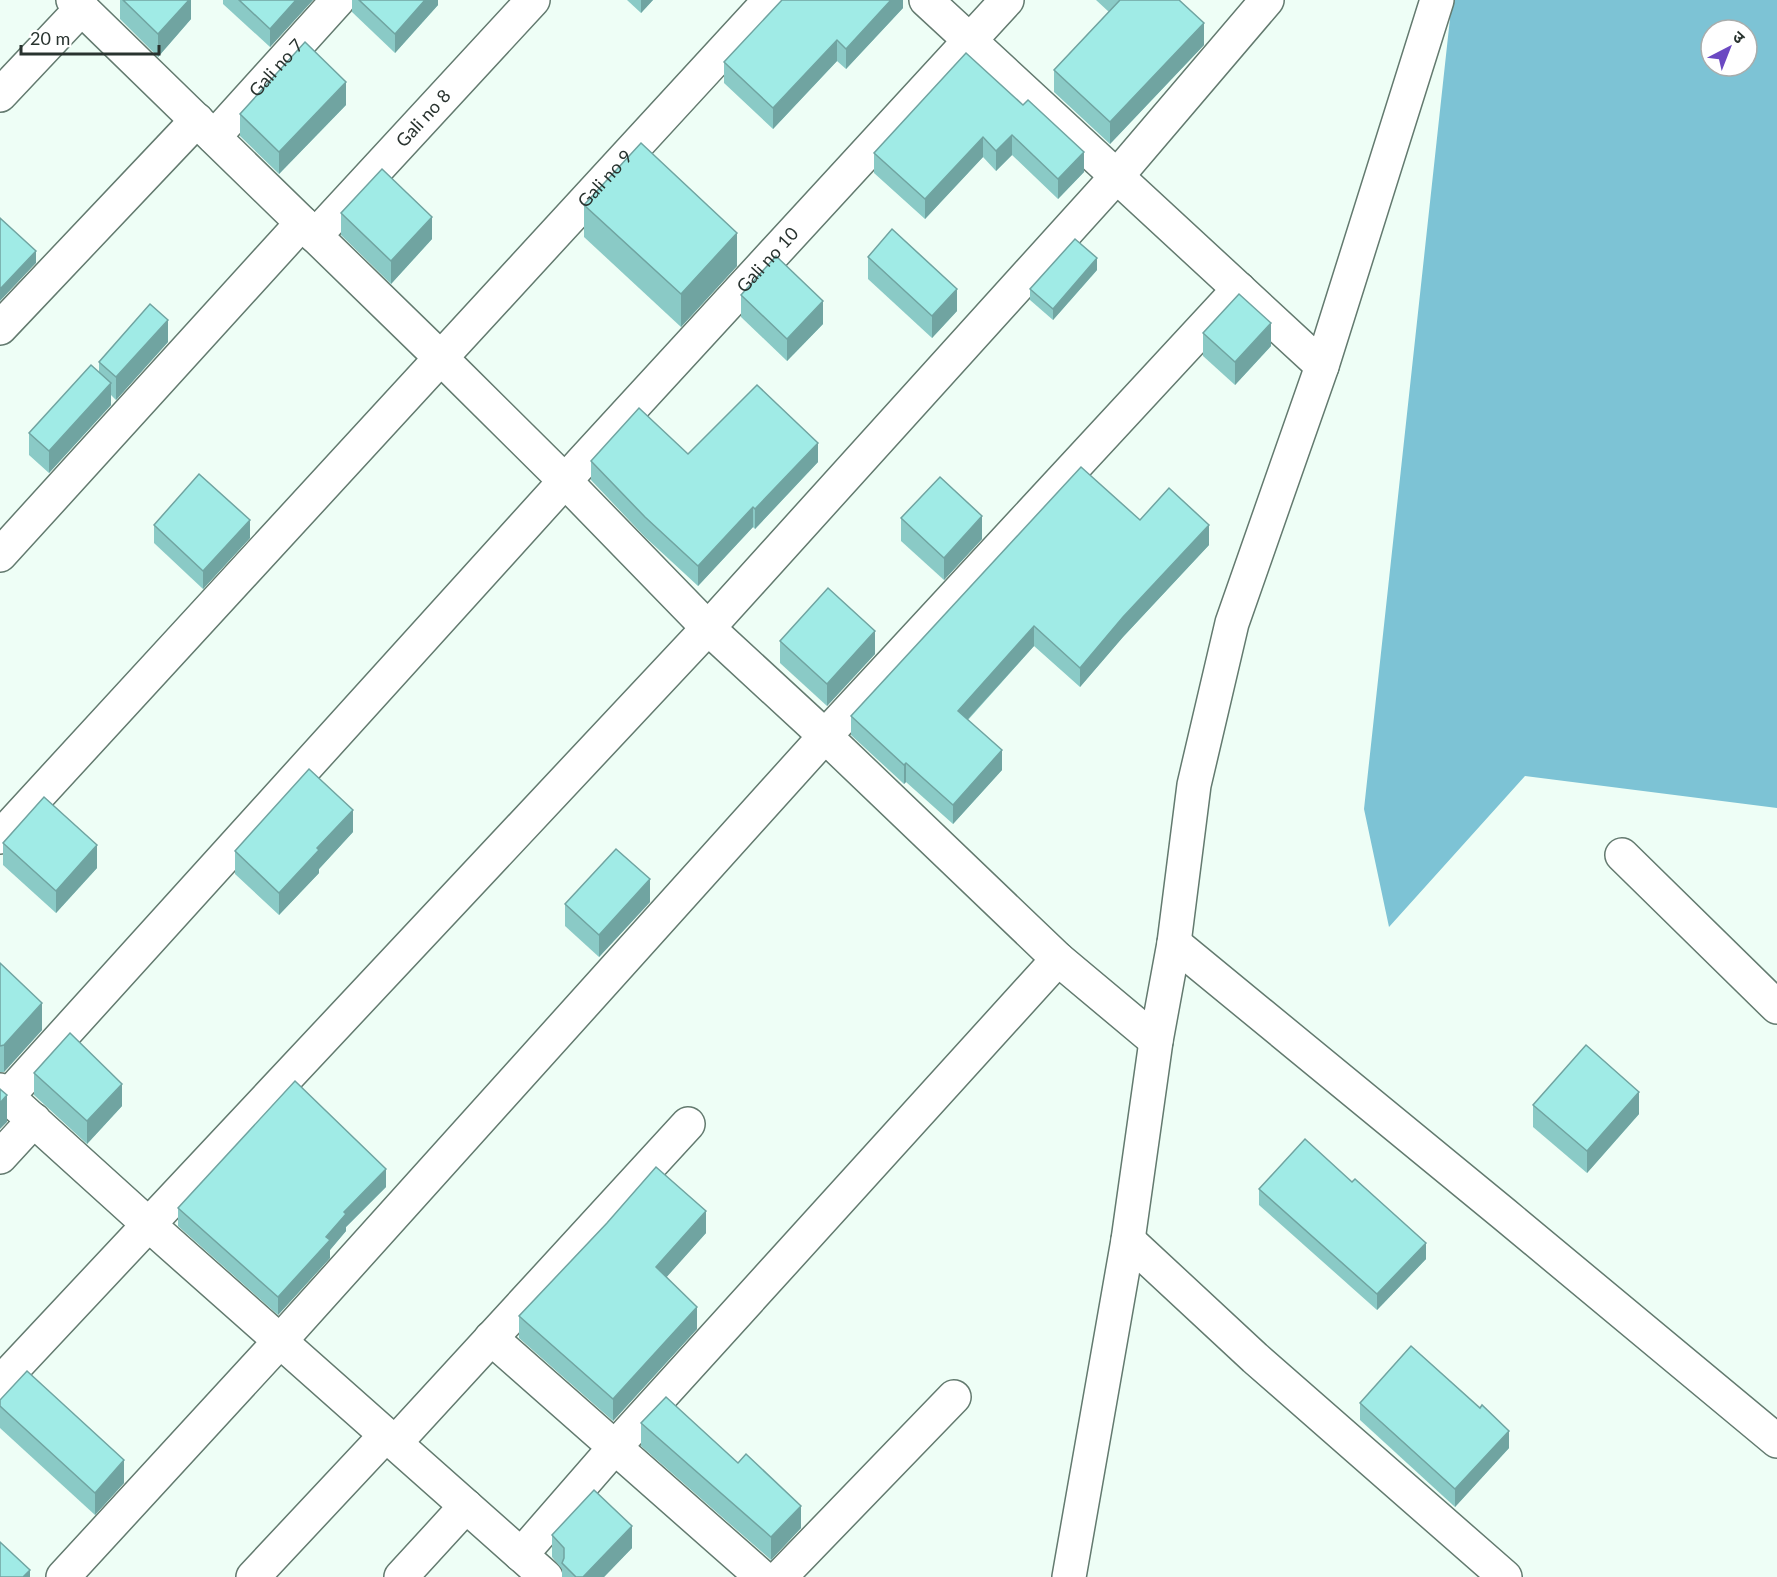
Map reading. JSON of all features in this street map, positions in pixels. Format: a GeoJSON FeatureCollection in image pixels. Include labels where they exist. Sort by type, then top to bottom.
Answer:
{"type":"FeatureCollection","features":[{"type":"Feature","properties":{"kind":"street","name":"Gali no 7"},"geometry":{"type":"LineString","coordinates":[[0,328],[338,0]]}},
{"type":"Feature","properties":{"kind":"street","name":"Gali no 8"},"geometry":{"type":"LineString","coordinates":[[0,555],[309,230],[533,0]]}},
{"type":"Feature","properties":{"kind":"street","name":"Gali no 9"},"geometry":{"type":"LineString","coordinates":[[0,837],[770,0]]}},
{"type":"Feature","properties":{"kind":"street"},"geometry":{"type":"LineString","coordinates":[[926,0],[1322,366]]}},
{"type":"Feature","properties":{"kind":"street","name":"Gali no 10"},"geometry":{"type":"LineString","coordinates":[[4,1093],[1007,0]]}},
{"type":"Feature","properties":{"kind":"street"},"geometry":{"type":"LineString","coordinates":[[0,1383],[708,628],[1117,176],[1267,0]]}},
{"type":"Feature","properties":{"kind":"street"},"geometry":{"type":"LineString","coordinates":[[1068,1577],[1128,1240],[1156,1041],[1174,944],[1194,785],[1232,623],[1322,366],[1437,0]]}},
{"type":"Feature","properties":{"kind":"street"},"geometry":{"type":"LineString","coordinates":[[0,96],[88,6],[206,129],[566,481],[708,628],[825,736],[1058,959],[1156,1041]]}},
{"type":"Feature","properties":{"kind":"street"},"geometry":{"type":"LineString","coordinates":[[63,1577],[280,1341],[825,736],[1239,289]]}},
{"type":"Feature","properties":{"kind":"street"},"geometry":{"type":"LineString","coordinates":[[1623,855],[1777,1007]]}},
{"type":"Feature","properties":{"kind":"street"},"geometry":{"type":"LineString","coordinates":[[1174,944],[1504,1214],[1777,1442]]}},
{"type":"Feature","properties":{"kind":"street"},"geometry":{"type":"LineString","coordinates":[[521,1555],[615,1447],[1058,959]]}},
{"type":"Feature","properties":{"kind":"street"},"geometry":{"type":"LineString","coordinates":[[4,1093],[546,1577]]}},
{"type":"Feature","properties":{"kind":"street"},"geometry":{"type":"LineString","coordinates":[[0,1157],[34,1120]]}},
{"type":"Feature","properties":{"kind":"street"},"geometry":{"type":"LineString","coordinates":[[254,1577],[492,1338],[688,1125]]}},
{"type":"Feature","properties":{"kind":"street"},"geometry":{"type":"LineString","coordinates":[[1128,1240],[1255,1358],[1505,1577]]}},
{"type":"Feature","properties":{"kind":"street"},"geometry":{"type":"LineString","coordinates":[[492,1338],[762,1577]]}},
{"type":"Feature","properties":{"kind":"street"},"geometry":{"type":"LineString","coordinates":[[780,1577],[954,1397]]}},
{"type":"Feature","properties":{"kind":"street"},"geometry":{"type":"LineString","coordinates":[[401,1577],[466,1506]]}},
{"type":"Feature","properties":{"kind":"water"},"geometry":{"type":"Polygon","coordinates":[[[1452,0],[1777,0],[1777,808],[1525,776],[1389,927],[1364,809],[1452,0]]]}},
{"type":"Feature","properties":{"kind":"building"},"geometry":{"type":"Polygon","coordinates":[[[123,0],[189,0],[158,34],[123,0]]]}},
{"type":"Feature","properties":{"kind":"building"},"geometry":{"type":"Polygon","coordinates":[[[239,0],[296,0],[270,29],[239,0]]]}},
{"type":"Feature","properties":{"kind":"building"},"geometry":{"type":"Polygon","coordinates":[[[359,0],[425,0],[395,34],[359,0]]]}},
{"type":"Feature","properties":{"kind":"building"},"geometry":{"type":"Polygon","coordinates":[[[782,0],[891,0],[846,49],[837,40],[773,108],[724,62],[782,0]]]}},
{"type":"Feature","properties":{"kind":"building"},"geometry":{"type":"Polygon","coordinates":[[[1120,0],[1179,0],[1204,23],[1110,122],[1054,70],[1120,0]]]}},
{"type":"Feature","properties":{"kind":"building"},"geometry":{"type":"Polygon","coordinates":[[[305,42],[346,82],[279,152],[240,114],[305,42]]]}},
{"type":"Feature","properties":{"kind":"building"},"geometry":{"type":"Polygon","coordinates":[[[966,53],[1023,105],[1028,100],[1084,152],[1058,179],[1012,135],[996,151],[983,137],[925,199],[874,153],[966,53]]]}},
{"type":"Feature","properties":{"kind":"building"},"geometry":{"type":"Polygon","coordinates":[[[641,143],[737,233],[681,294],[584,205],[641,143]]]}},
{"type":"Feature","properties":{"kind":"building"},"geometry":{"type":"Polygon","coordinates":[[[382,169],[432,217],[391,261],[341,213],[382,169]]]}},
{"type":"Feature","properties":{"kind":"building"},"geometry":{"type":"Polygon","coordinates":[[[0,218],[36,251],[0,289],[0,218]]]}},
{"type":"Feature","properties":{"kind":"building"},"geometry":{"type":"Polygon","coordinates":[[[892,229],[957,289],[932,316],[868,257],[892,229]]]}},
{"type":"Feature","properties":{"kind":"building"},"geometry":{"type":"Polygon","coordinates":[[[1075,239],[1097,258],[1053,309],[1030,289],[1075,239]]]}},
{"type":"Feature","properties":{"kind":"building"},"geometry":{"type":"Polygon","coordinates":[[[776,256],[823,301],[787,339],[741,295],[776,256]]]}},
{"type":"Feature","properties":{"kind":"building"},"geometry":{"type":"Polygon","coordinates":[[[1239,294],[1271,323],[1235,362],[1203,333],[1239,294]]]}},
{"type":"Feature","properties":{"kind":"building"},"geometry":{"type":"Polygon","coordinates":[[[150,304],[168,320],[116,377],[99,362],[150,304]]]}},
{"type":"Feature","properties":{"kind":"building"},"geometry":{"type":"Polygon","coordinates":[[[91,365],[111,383],[49,451],[29,433],[91,365]]]}},
{"type":"Feature","properties":{"kind":"building"},"geometry":{"type":"Polygon","coordinates":[[[757,385],[818,443],[755,509],[753,507],[698,566],[645,517],[591,461],[639,408],[688,454],[757,385]]]}},
{"type":"Feature","properties":{"kind":"building"},"geometry":{"type":"Polygon","coordinates":[[[1081,467],[1140,520],[1169,488],[1209,525],[1123,617],[1080,668],[1034,626],[958,711],[1002,750],[953,805],[906,763],[904,765],[851,716],[1081,467]]]}},
{"type":"Feature","properties":{"kind":"building"},"geometry":{"type":"Polygon","coordinates":[[[199,474],[250,520],[203,571],[154,525],[199,474]]]}},
{"type":"Feature","properties":{"kind":"building"},"geometry":{"type":"Polygon","coordinates":[[[940,477],[982,516],[944,558],[901,518],[940,477]]]}},
{"type":"Feature","properties":{"kind":"building"},"geometry":{"type":"Polygon","coordinates":[[[828,588],[875,631],[827,684],[780,641],[828,588]]]}},
{"type":"Feature","properties":{"kind":"building"},"geometry":{"type":"Polygon","coordinates":[[[309,769],[353,810],[279,893],[235,851],[309,769]]]}},
{"type":"Feature","properties":{"kind":"building"},"geometry":{"type":"Polygon","coordinates":[[[44,797],[97,845],[56,891],[3,843],[44,797]]]}},
{"type":"Feature","properties":{"kind":"building"},"geometry":{"type":"Polygon","coordinates":[[[616,849],[650,879],[599,935],[565,904],[616,849]]]}},
{"type":"Feature","properties":{"kind":"building"},"geometry":{"type":"Polygon","coordinates":[[[0,963],[42,1003],[4,1045],[0,1046],[0,963]]]}},
{"type":"Feature","properties":{"kind":"building"},"geometry":{"type":"Polygon","coordinates":[[[70,1033],[122,1084],[87,1121],[34,1073],[70,1033]]]}},
{"type":"Feature","properties":{"kind":"building"},"geometry":{"type":"Polygon","coordinates":[[[1586,1045],[1639,1092],[1587,1151],[1533,1105],[1586,1045]]]}},
{"type":"Feature","properties":{"kind":"building"},"geometry":{"type":"Polygon","coordinates":[[[295,1081],[386,1169],[344,1212],[346,1214],[326,1237],[330,1240],[278,1297],[178,1208],[295,1081]]]}},
{"type":"Feature","properties":{"kind":"building"},"geometry":{"type":"Polygon","coordinates":[[[0,1089],[7,1095],[0,1103],[0,1089]]]}},
{"type":"Feature","properties":{"kind":"building"},"geometry":{"type":"Polygon","coordinates":[[[1305,1139],[1352,1182],[1355,1179],[1426,1243],[1377,1294],[1259,1189],[1305,1139]]]}},
{"type":"Feature","properties":{"kind":"building"},"geometry":{"type":"Polygon","coordinates":[[[656,1167],[706,1211],[656,1267],[697,1307],[613,1399],[519,1316],[607,1223],[656,1167]]]}},
{"type":"Feature","properties":{"kind":"building"},"geometry":{"type":"Polygon","coordinates":[[[1411,1346],[1480,1408],[1482,1405],[1509,1431],[1455,1489],[1360,1403],[1411,1346]]]}},
{"type":"Feature","properties":{"kind":"building"},"geometry":{"type":"Polygon","coordinates":[[[27,1371],[124,1460],[95,1493],[0,1406],[0,1400],[27,1371]]]}},
{"type":"Feature","properties":{"kind":"building"},"geometry":{"type":"Polygon","coordinates":[[[666,1397],[738,1463],[746,1454],[801,1506],[771,1537],[641,1423],[666,1397]]]}},
{"type":"Feature","properties":{"kind":"building"},"geometry":{"type":"Polygon","coordinates":[[[594,1490],[632,1526],[583,1577],[576,1577],[562,1563],[564,1548],[552,1535],[594,1490]]]}},
{"type":"Feature","properties":{"kind":"building"},"geometry":{"type":"Polygon","coordinates":[[[0,1542],[30,1570],[23,1577],[0,1577],[0,1542]]]}}]}
